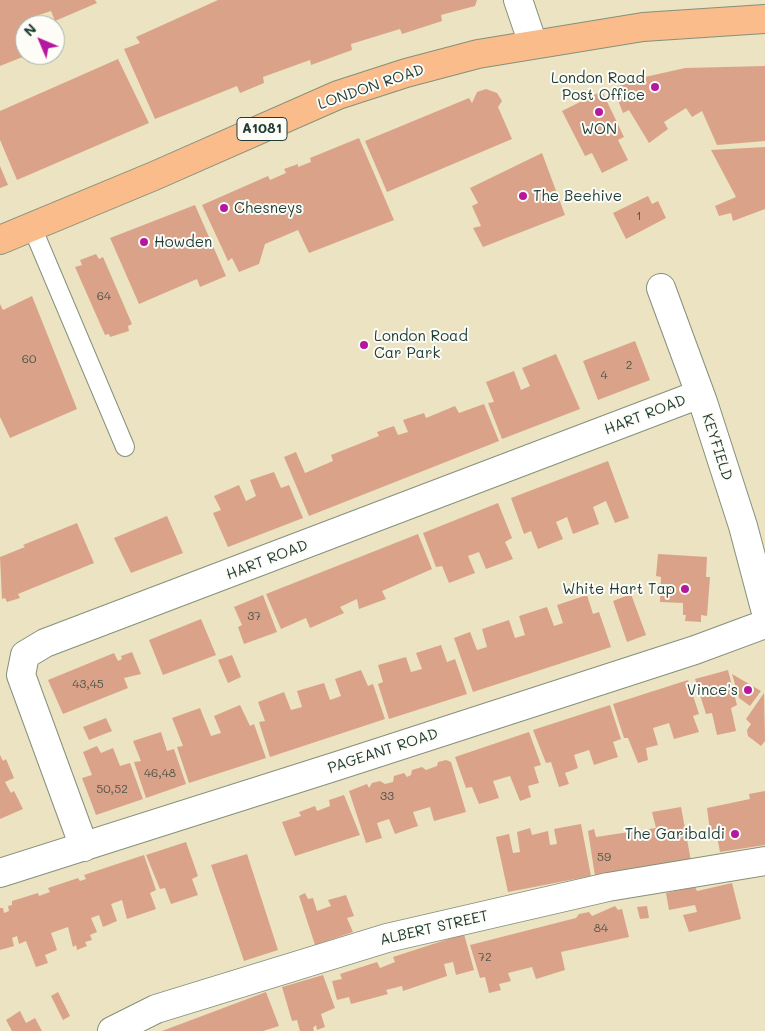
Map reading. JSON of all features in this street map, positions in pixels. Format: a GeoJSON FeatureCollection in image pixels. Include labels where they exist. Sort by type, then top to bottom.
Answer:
{"type":"FeatureCollection","features":[{"type":"Feature","properties":{"kind":"main road","name":"LONDON ROAD"},"geometry":{"type":"LineString","coordinates":[[0,240],[163,172],[338,95],[455,59],[643,26],[765,19]]}},
{"type":"Feature","properties":{"kind":"street"},"geometry":{"type":"LineString","coordinates":[[518,0],[534,44]]}},
{"type":"Feature","properties":{"kind":"street","name":"KEYFIELD"},"geometry":{"type":"LineString","coordinates":[[660,288],[682,341],[700,394],[743,526],[765,609]]}},
{"type":"Feature","properties":{"kind":"street","name":"HART ROAD"},"geometry":{"type":"LineString","coordinates":[[84,847],[21,675],[25,655],[45,644],[700,394]]}},
{"type":"Feature","properties":{"kind":"street","name":"PAGEANT ROAD"},"geometry":{"type":"LineString","coordinates":[[0,873],[685,653],[765,624]]}},
{"type":"Feature","properties":{"kind":"street","name":"ALBERT STREET"},"geometry":{"type":"LineString","coordinates":[[112,1031],[156,1009],[387,938],[608,887],[765,860]]}},
{"type":"Feature","properties":{"kind":"lane"},"geometry":{"type":"LineString","coordinates":[[32,226],[125,447]]}},
{"type":"Feature","properties":{"kind":"building"},"geometry":{"type":"Polygon","coordinates":[[[0,0],[95,0],[97,3],[65,17],[65,15],[53,15],[51,11],[39,15],[15,15],[15,60],[0,66],[0,0]]]}},
{"type":"Feature","properties":{"kind":"building"},"geometry":{"type":"Polygon","coordinates":[[[218,0],[477,0],[475,6],[441,15],[442,21],[402,34],[400,29],[351,44],[352,50],[311,65],[310,60],[263,77],[264,83],[240,93],[237,86],[155,119],[124,49],[140,43],[136,37],[218,0]]]}},
{"type":"Feature","properties":{"kind":"building"},"geometry":{"type":"Polygon","coordinates":[[[118,59],[149,123],[17,180],[0,140],[0,111],[118,59]]]}},
{"type":"Feature","properties":{"kind":"building"},"geometry":{"type":"Polygon","coordinates":[[[765,66],[765,141],[717,145],[702,111],[692,117],[686,108],[664,122],[668,129],[649,143],[629,110],[623,113],[613,88],[645,77],[685,68],[765,66]]]}},
{"type":"Feature","properties":{"kind":"building"},"geometry":{"type":"Polygon","coordinates":[[[486,89],[497,93],[502,101],[498,107],[512,139],[387,192],[365,141],[469,98],[472,103],[477,92],[486,89]]]}},
{"type":"Feature","properties":{"kind":"building"},"geometry":{"type":"Polygon","coordinates":[[[602,91],[624,137],[618,140],[628,160],[602,173],[592,153],[585,156],[562,111],[602,91]]]}},
{"type":"Feature","properties":{"kind":"building"},"geometry":{"type":"Polygon","coordinates":[[[359,138],[394,220],[309,253],[298,230],[265,244],[259,264],[239,272],[232,258],[228,261],[202,205],[268,176],[270,180],[286,173],[284,169],[298,164],[298,167],[311,162],[310,158],[359,138]]]}},
{"type":"Feature","properties":{"kind":"building"},"geometry":{"type":"Polygon","coordinates":[[[765,147],[765,209],[733,221],[731,213],[719,216],[715,206],[736,197],[711,150],[765,147]]]}},
{"type":"Feature","properties":{"kind":"building"},"geometry":{"type":"Polygon","coordinates":[[[542,153],[565,215],[483,247],[473,228],[481,226],[472,206],[478,203],[470,188],[542,153]]]}},
{"type":"Feature","properties":{"kind":"building"},"geometry":{"type":"Polygon","coordinates":[[[0,166],[8,185],[0,188],[0,166]]]}},
{"type":"Feature","properties":{"kind":"building"},"geometry":{"type":"Polygon","coordinates":[[[648,196],[652,204],[658,201],[666,218],[626,239],[613,213],[648,196]]]}},
{"type":"Feature","properties":{"kind":"building"},"geometry":{"type":"Polygon","coordinates":[[[195,205],[226,276],[200,287],[197,279],[139,304],[110,238],[195,205]]]}},
{"type":"Feature","properties":{"kind":"building"},"geometry":{"type":"Polygon","coordinates":[[[96,254],[99,259],[103,257],[132,324],[128,326],[129,331],[110,337],[109,334],[105,335],[75,267],[82,265],[80,260],[96,254]]]}},
{"type":"Feature","properties":{"kind":"building"},"geometry":{"type":"Polygon","coordinates":[[[32,296],[77,409],[10,438],[0,417],[0,304],[3,310],[32,296]]]}},
{"type":"Feature","properties":{"kind":"building"},"geometry":{"type":"Polygon","coordinates":[[[635,341],[650,380],[598,400],[583,361],[635,341]]]}},
{"type":"Feature","properties":{"kind":"building"},"geometry":{"type":"Polygon","coordinates":[[[556,354],[580,409],[502,439],[488,403],[494,402],[486,382],[514,371],[521,390],[530,386],[522,368],[556,354]]]}},
{"type":"Feature","properties":{"kind":"building"},"geometry":{"type":"Polygon","coordinates":[[[484,404],[499,441],[309,516],[284,457],[296,452],[305,473],[333,461],[331,455],[379,436],[377,432],[394,426],[398,435],[408,432],[403,420],[424,413],[426,418],[455,406],[459,413],[484,404]]]}},
{"type":"Feature","properties":{"kind":"building"},"geometry":{"type":"Polygon","coordinates":[[[608,461],[629,518],[615,523],[606,501],[593,507],[599,524],[573,534],[567,517],[556,522],[563,539],[538,549],[531,531],[524,534],[511,498],[608,461]]]}},
{"type":"Feature","properties":{"kind":"building"},"geometry":{"type":"Polygon","coordinates":[[[274,472],[281,488],[289,485],[303,518],[228,547],[213,513],[221,510],[214,496],[239,485],[246,501],[256,496],[250,480],[274,472]]]}},
{"type":"Feature","properties":{"kind":"building"},"geometry":{"type":"Polygon","coordinates":[[[498,503],[512,538],[505,542],[513,559],[486,569],[479,552],[468,556],[475,573],[449,583],[442,566],[436,567],[423,533],[498,503]]]}},
{"type":"Feature","properties":{"kind":"building"},"geometry":{"type":"Polygon","coordinates":[[[167,516],[183,553],[131,573],[114,538],[167,516]]]}},
{"type":"Feature","properties":{"kind":"building"},"geometry":{"type":"Polygon","coordinates":[[[77,523],[94,563],[18,594],[20,598],[7,602],[5,598],[2,599],[0,557],[25,547],[23,545],[77,523]]]}},
{"type":"Feature","properties":{"kind":"building"},"geometry":{"type":"Polygon","coordinates":[[[418,534],[432,569],[382,591],[386,599],[359,609],[357,599],[340,607],[344,613],[310,628],[306,618],[281,629],[266,594],[418,534]]]}},
{"type":"Feature","properties":{"kind":"building","name":"White Hart Tap"},"geometry":{"type":"Polygon","coordinates":[[[658,554],[707,557],[706,577],[710,577],[707,616],[701,615],[701,622],[685,621],[686,615],[683,615],[683,603],[660,602],[661,577],[656,576],[658,554]]]}},
{"type":"Feature","properties":{"kind":"building"},"geometry":{"type":"Polygon","coordinates":[[[631,594],[646,635],[627,642],[613,601],[631,594]]]}},
{"type":"Feature","properties":{"kind":"building"},"geometry":{"type":"Polygon","coordinates":[[[263,595],[277,632],[244,644],[238,627],[242,625],[234,607],[263,595]]]}},
{"type":"Feature","properties":{"kind":"building"},"geometry":{"type":"Polygon","coordinates":[[[587,595],[593,614],[599,612],[611,647],[473,692],[454,638],[470,632],[477,650],[487,647],[482,629],[509,620],[515,638],[525,635],[519,616],[547,607],[554,626],[563,623],[557,605],[587,595]]]}},
{"type":"Feature","properties":{"kind":"building"},"geometry":{"type":"Polygon","coordinates":[[[201,619],[216,655],[163,675],[149,640],[201,619]]]}},
{"type":"Feature","properties":{"kind":"building"},"geometry":{"type":"Polygon","coordinates":[[[441,645],[447,662],[455,659],[467,694],[389,719],[378,684],[383,682],[378,665],[406,657],[411,672],[422,669],[416,653],[441,645]]]}},
{"type":"Feature","properties":{"kind":"building"},"geometry":{"type":"Polygon","coordinates":[[[132,652],[141,674],[124,678],[128,688],[63,714],[48,680],[114,653],[118,661],[122,659],[121,656],[132,652]]]}},
{"type":"Feature","properties":{"kind":"building"},"geometry":{"type":"Polygon","coordinates":[[[232,655],[241,677],[228,683],[218,660],[232,655]]]}},
{"type":"Feature","properties":{"kind":"building"},"geometry":{"type":"Polygon","coordinates":[[[361,670],[368,686],[373,684],[385,719],[270,757],[259,722],[265,721],[258,702],[284,692],[291,710],[302,707],[297,691],[324,683],[330,700],[341,696],[335,679],[361,670]]]}},
{"type":"Feature","properties":{"kind":"building"},"geometry":{"type":"Polygon","coordinates":[[[728,670],[737,705],[731,708],[736,731],[717,735],[712,713],[706,714],[695,679],[728,670]]]}},
{"type":"Feature","properties":{"kind":"building"},"geometry":{"type":"Polygon","coordinates":[[[732,674],[761,691],[750,706],[739,698],[732,674]]]}},
{"type":"Feature","properties":{"kind":"building"},"geometry":{"type":"Polygon","coordinates":[[[688,680],[699,714],[693,716],[699,732],[674,739],[669,723],[653,728],[658,745],[646,748],[648,760],[638,763],[628,738],[624,738],[613,704],[688,680]]]}},
{"type":"Feature","properties":{"kind":"building"},"geometry":{"type":"Polygon","coordinates":[[[764,693],[765,741],[761,746],[748,736],[747,730],[751,724],[746,719],[764,693]]]}},
{"type":"Feature","properties":{"kind":"building"},"geometry":{"type":"Polygon","coordinates":[[[240,705],[250,726],[254,724],[266,758],[189,783],[177,747],[183,746],[172,718],[200,708],[211,736],[221,733],[214,716],[240,705]]]}},
{"type":"Feature","properties":{"kind":"building"},"geometry":{"type":"Polygon","coordinates":[[[610,705],[621,739],[613,742],[618,757],[594,765],[589,750],[574,755],[578,768],[565,773],[569,784],[559,787],[551,762],[546,763],[533,730],[610,705]]]}},
{"type":"Feature","properties":{"kind":"building"},"geometry":{"type":"Polygon","coordinates":[[[106,718],[112,731],[89,740],[83,727],[106,718]]]}},
{"type":"Feature","properties":{"kind":"building"},"geometry":{"type":"Polygon","coordinates":[[[161,732],[167,751],[174,749],[186,784],[146,798],[134,762],[141,761],[133,741],[161,732]]]}},
{"type":"Feature","properties":{"kind":"building"},"geometry":{"type":"Polygon","coordinates":[[[529,732],[541,765],[534,767],[539,783],[528,786],[531,797],[520,801],[510,776],[493,781],[499,798],[479,804],[472,787],[466,788],[455,757],[529,732]]]}},
{"type":"Feature","properties":{"kind":"building"},"geometry":{"type":"Polygon","coordinates":[[[97,746],[101,753],[113,748],[120,766],[130,763],[143,799],[96,815],[82,778],[92,775],[83,752],[97,746]]]}},
{"type":"Feature","properties":{"kind":"building"},"geometry":{"type":"Polygon","coordinates":[[[0,755],[3,761],[6,759],[14,778],[5,782],[11,793],[14,791],[23,809],[0,819],[0,755]]]}},
{"type":"Feature","properties":{"kind":"building"},"geometry":{"type":"Polygon","coordinates":[[[446,760],[451,762],[466,812],[434,821],[430,807],[413,812],[418,826],[395,834],[389,819],[377,823],[382,838],[366,843],[349,791],[367,784],[369,788],[372,783],[380,781],[385,784],[393,782],[394,776],[404,773],[407,777],[411,775],[412,770],[422,767],[426,770],[437,766],[438,762],[446,760]]]}},
{"type":"Feature","properties":{"kind":"building"},"geometry":{"type":"Polygon","coordinates":[[[765,791],[765,845],[720,852],[716,831],[710,831],[707,808],[750,799],[749,794],[765,791]]]}},
{"type":"Feature","properties":{"kind":"building"},"geometry":{"type":"Polygon","coordinates":[[[344,795],[360,835],[295,856],[282,822],[301,816],[299,812],[315,806],[317,811],[330,806],[329,800],[344,795]]]}},
{"type":"Feature","properties":{"kind":"building"},"geometry":{"type":"Polygon","coordinates":[[[681,807],[691,861],[595,876],[588,831],[594,829],[596,837],[656,828],[652,812],[681,807]]]}},
{"type":"Feature","properties":{"kind":"building"},"geometry":{"type":"Polygon","coordinates":[[[581,824],[591,876],[508,892],[496,837],[509,834],[513,853],[520,852],[517,832],[530,828],[532,835],[548,831],[550,845],[557,844],[554,829],[581,824]]]}},
{"type":"Feature","properties":{"kind":"building"},"geometry":{"type":"Polygon","coordinates":[[[186,842],[198,876],[192,879],[198,895],[171,904],[165,888],[160,889],[146,855],[186,842]]]}},
{"type":"Feature","properties":{"kind":"building"},"geometry":{"type":"Polygon","coordinates":[[[247,854],[278,950],[244,961],[211,865],[247,854]]]}},
{"type":"Feature","properties":{"kind":"building"},"geometry":{"type":"Polygon","coordinates":[[[144,855],[156,890],[150,893],[156,909],[127,919],[122,900],[111,904],[117,921],[103,927],[99,915],[91,918],[97,932],[90,935],[92,940],[85,942],[87,946],[77,950],[76,945],[73,947],[68,927],[51,933],[57,950],[45,955],[48,963],[36,967],[26,941],[19,944],[17,936],[12,938],[14,946],[0,950],[0,908],[3,908],[4,913],[9,911],[8,906],[12,905],[12,901],[38,893],[39,896],[50,892],[48,888],[78,878],[80,881],[86,879],[84,875],[144,855]]]}},
{"type":"Feature","properties":{"kind":"building"},"geometry":{"type":"Polygon","coordinates":[[[732,883],[741,919],[689,932],[683,915],[697,912],[695,905],[669,910],[666,893],[695,887],[697,891],[732,883]]]}},
{"type":"Feature","properties":{"kind":"building"},"geometry":{"type":"Polygon","coordinates":[[[305,893],[308,899],[313,898],[317,911],[331,906],[328,900],[346,895],[354,916],[347,918],[353,932],[315,945],[299,896],[305,893]]]}},
{"type":"Feature","properties":{"kind":"building"},"geometry":{"type":"Polygon","coordinates":[[[615,906],[618,910],[622,909],[629,937],[561,952],[565,970],[536,979],[532,967],[508,973],[511,981],[499,984],[501,990],[489,993],[485,977],[480,978],[470,945],[576,918],[579,914],[589,912],[592,916],[615,906]]]}},
{"type":"Feature","properties":{"kind":"building"},"geometry":{"type":"Polygon","coordinates":[[[647,906],[649,918],[640,919],[637,907],[647,906]]]}},
{"type":"Feature","properties":{"kind":"building"},"geometry":{"type":"Polygon","coordinates":[[[464,934],[474,970],[456,975],[453,962],[444,964],[447,976],[403,991],[402,986],[386,990],[388,994],[351,1004],[349,997],[337,1000],[332,981],[342,979],[340,974],[377,962],[380,968],[395,962],[393,957],[464,934]]]}},
{"type":"Feature","properties":{"kind":"building"},"geometry":{"type":"Polygon","coordinates":[[[323,975],[335,1008],[321,1014],[325,1027],[317,1030],[316,1025],[313,1028],[314,1031],[300,1031],[297,1020],[292,1021],[282,987],[323,975]]]}},
{"type":"Feature","properties":{"kind":"building"},"geometry":{"type":"Polygon","coordinates":[[[58,992],[70,1016],[63,1020],[51,996],[58,992]]]}},
{"type":"Feature","properties":{"kind":"building"},"geometry":{"type":"Polygon","coordinates":[[[266,992],[279,1026],[263,1031],[162,1031],[266,992]]]}},
{"type":"Feature","properties":{"kind":"building"},"geometry":{"type":"Polygon","coordinates":[[[20,1011],[26,1023],[35,1018],[42,1031],[12,1031],[6,1020],[20,1011]]]}},
{"type":"Feature","properties":{"kind":"place","name":"London Road Post Office"},"geometry":{"type":"Point","coordinates":[655,87]}},
{"type":"Feature","properties":{"kind":"place","name":"WON"},"geometry":{"type":"Point","coordinates":[599,112]}},
{"type":"Feature","properties":{"kind":"place","name":"The Beehive"},"geometry":{"type":"Point","coordinates":[523,196]}},
{"type":"Feature","properties":{"kind":"place","name":"Chesneys"},"geometry":{"type":"Point","coordinates":[224,208]}},
{"type":"Feature","properties":{"kind":"place","name":"Howden"},"geometry":{"type":"Point","coordinates":[144,242]}},
{"type":"Feature","properties":{"kind":"place","name":"London Road Car Park"},"geometry":{"type":"Point","coordinates":[364,345]}},
{"type":"Feature","properties":{"kind":"place","name":"White Hart Tap"},"geometry":{"type":"Point","coordinates":[685,589]}},
{"type":"Feature","properties":{"kind":"place","name":"Vince's"},"geometry":{"type":"Point","coordinates":[748,690]}},
{"type":"Feature","properties":{"kind":"place","name":"The Garibaldi"},"geometry":{"type":"Point","coordinates":[735,834]}}]}
